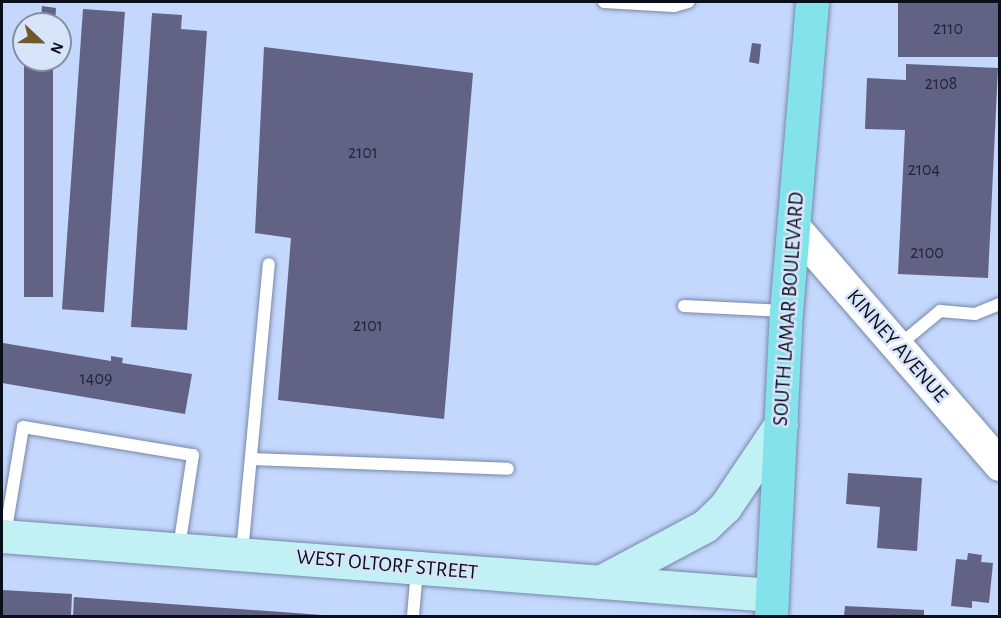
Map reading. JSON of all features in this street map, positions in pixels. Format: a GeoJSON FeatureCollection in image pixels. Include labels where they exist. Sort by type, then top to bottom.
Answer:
{"type":"FeatureCollection","features":[{"type":"Feature","properties":{"kind":"main road","name":"SOUTH LAMAR BOULEVARD"},"geometry":{"type":"LineString","coordinates":[[771,606],[786,312],[812,2]]}},
{"type":"Feature","properties":{"kind":"main road"},"geometry":{"type":"LineString","coordinates":[[600,582],[705,526],[725,507],[781,424]]}},
{"type":"Feature","properties":{"kind":"main road","name":"WEST OLTORF STREET"},"geometry":{"type":"LineString","coordinates":[[3,536],[600,582],[771,606]]}},
{"type":"Feature","properties":{"kind":"street","name":"KINNEY AVENUE"},"geometry":{"type":"LineString","coordinates":[[794,227],[999,465]]}},
{"type":"Feature","properties":{"kind":"lane"},"geometry":{"type":"LineString","coordinates":[[604,2],[674,6],[688,2]]}},
{"type":"Feature","properties":{"kind":"lane"},"geometry":{"type":"LineString","coordinates":[[242,553],[268,264]]}},
{"type":"Feature","properties":{"kind":"lane"},"geometry":{"type":"LineString","coordinates":[[897,347],[940,311],[975,314],[999,304]]}},
{"type":"Feature","properties":{"kind":"lane"},"geometry":{"type":"LineString","coordinates":[[684,306],[786,312]]}},
{"type":"Feature","properties":{"kind":"lane"},"geometry":{"type":"LineString","coordinates":[[3,536],[23,427],[193,456],[178,549]]}},
{"type":"Feature","properties":{"kind":"lane"},"geometry":{"type":"LineString","coordinates":[[251,459],[508,469]]}},
{"type":"Feature","properties":{"kind":"lane"},"geometry":{"type":"LineString","coordinates":[[413,616],[417,568]]}},
{"type":"Feature","properties":{"kind":"building"},"geometry":{"type":"Polygon","coordinates":[[[898,2],[1000,2],[1000,57],[898,57],[898,2]]]}},
{"type":"Feature","properties":{"kind":"building"},"geometry":{"type":"Polygon","coordinates":[[[42,6],[56,8],[56,12],[42,12],[42,6]]]}},
{"type":"Feature","properties":{"kind":"building"},"geometry":{"type":"Polygon","coordinates":[[[83,9],[125,12],[104,312],[62,309],[83,9]]]}},
{"type":"Feature","properties":{"kind":"building"},"geometry":{"type":"Polygon","coordinates":[[[152,13],[182,15],[181,29],[207,31],[187,330],[131,327],[152,13]]]}},
{"type":"Feature","properties":{"kind":"building"},"geometry":{"type":"Polygon","coordinates":[[[752,43],[761,44],[759,64],[749,62],[752,43]]]}},
{"type":"Feature","properties":{"kind":"building"},"geometry":{"type":"Polygon","coordinates":[[[264,47],[473,73],[444,419],[278,400],[291,238],[255,233],[264,47]]]}},
{"type":"Feature","properties":{"kind":"building"},"geometry":{"type":"Polygon","coordinates":[[[906,64],[998,68],[988,278],[898,274],[905,130],[865,129],[867,78],[906,80],[906,64]]]}},
{"type":"Feature","properties":{"kind":"building"},"geometry":{"type":"Polygon","coordinates":[[[24,72],[53,72],[53,297],[24,297],[24,72]]]}},
{"type":"Feature","properties":{"kind":"building"},"geometry":{"type":"Polygon","coordinates":[[[3,343],[111,361],[111,356],[123,358],[122,363],[192,374],[185,414],[2,383],[3,343]]]}},
{"type":"Feature","properties":{"kind":"building"},"geometry":{"type":"Polygon","coordinates":[[[848,473],[922,478],[917,551],[877,548],[880,507],[846,504],[848,473]]]}},
{"type":"Feature","properties":{"kind":"building"},"geometry":{"type":"Polygon","coordinates":[[[968,553],[982,555],[981,562],[993,563],[989,603],[972,601],[972,608],[951,606],[956,559],[967,560],[968,553]]]}},
{"type":"Feature","properties":{"kind":"building"},"geometry":{"type":"Polygon","coordinates":[[[2,590],[72,594],[71,616],[2,616],[2,590]]]}},
{"type":"Feature","properties":{"kind":"building"},"geometry":{"type":"Polygon","coordinates":[[[74,597],[322,615],[322,616],[73,616],[74,597]]]}},
{"type":"Feature","properties":{"kind":"building"},"geometry":{"type":"Polygon","coordinates":[[[845,606],[924,610],[924,616],[844,616],[845,606]]]}}]}
